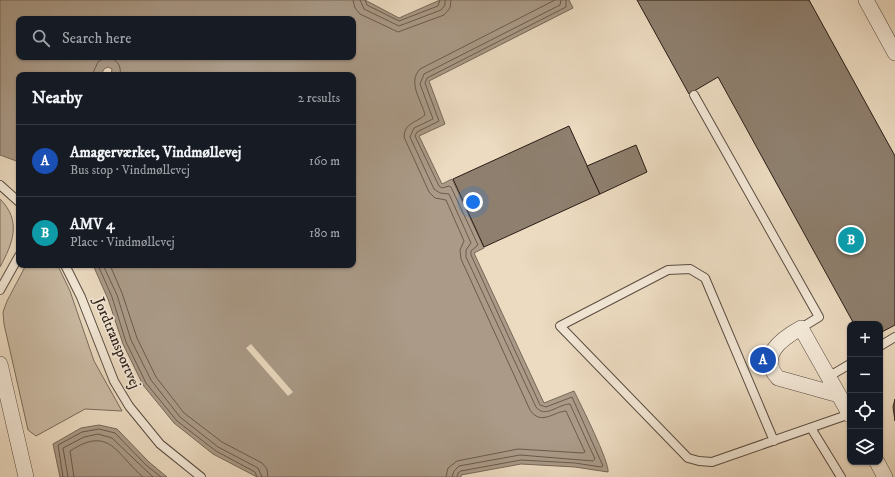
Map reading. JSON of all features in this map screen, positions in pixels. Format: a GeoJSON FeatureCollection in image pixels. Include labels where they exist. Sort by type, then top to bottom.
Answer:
{"type":"FeatureCollection","features":[{"type":"Feature","properties":{"kind":"street"},"geometry":{"type":"LineString","coordinates":[[866,0],[895,53]]}},
{"type":"Feature","properties":{"kind":"street"},"geometry":{"type":"LineString","coordinates":[[839,395],[778,378],[772,372],[770,363],[774,348],[789,335],[801,328],[847,409]]}},
{"type":"Feature","properties":{"kind":"street"},"geometry":{"type":"LineString","coordinates":[[0,364],[26,477]]}},
{"type":"Feature","properties":{"kind":"street"},"geometry":{"type":"LineString","coordinates":[[879,465],[885,477]]}},
{"type":"Feature","properties":{"kind":"lane"},"geometry":{"type":"LineString","coordinates":[[694,95],[819,317],[801,328]]}},
{"type":"Feature","properties":{"kind":"lane"},"geometry":{"type":"LineString","coordinates":[[0,184],[16,199]]}},
{"type":"Feature","properties":{"kind":"lane"},"geometry":{"type":"LineString","coordinates":[[0,290],[16,261]]}},
{"type":"Feature","properties":{"kind":"lane","name":"Jordtransportvej"},"geometry":{"type":"LineString","coordinates":[[68,268],[82,297],[114,381],[129,406],[160,444],[201,477]]}},
{"type":"Feature","properties":{"kind":"lane"},"geometry":{"type":"LineString","coordinates":[[774,441],[706,278],[698,272],[690,270],[668,270],[560,326],[688,458],[712,462],[774,441],[847,415]]}},
{"type":"Feature","properties":{"kind":"lane"},"geometry":{"type":"LineString","coordinates":[[883,344],[895,337]]}},
{"type":"Feature","properties":{"kind":"lane"},"geometry":{"type":"LineString","coordinates":[[828,377],[847,366]]}},
{"type":"Feature","properties":{"kind":"lane"},"geometry":{"type":"LineString","coordinates":[[811,428],[841,477]]}},
{"type":"Feature","properties":{"kind":"shaded area"},"geometry":{"type":"Polygon","coordinates":[[[0,199],[7,207],[11,216],[13,232],[12,241],[0,267],[0,199]]]}},
{"type":"Feature","properties":{"kind":"shaded area"},"geometry":{"type":"Polygon","coordinates":[[[24,268],[59,268],[70,291],[94,361],[122,411],[85,409],[36,436],[28,430],[4,324],[3,312],[7,301],[24,268]]]}},
{"type":"Feature","properties":{"kind":"water"},"geometry":{"type":"Polygon","coordinates":[[[0,0],[365,0],[399,18],[440,0],[569,0],[573,8],[429,81],[445,124],[419,136],[442,184],[452,179],[484,248],[474,253],[544,403],[574,391],[600,446],[608,472],[575,467],[521,464],[461,475],[461,477],[257,477],[213,454],[174,423],[143,385],[123,344],[108,299],[94,268],[356,268],[356,72],[112,72],[112,69],[108,67],[104,69],[102,72],[16,72],[16,161],[0,155],[0,0]]]}},
{"type":"Feature","properties":{"kind":"water"},"geometry":{"type":"Polygon","coordinates":[[[99,425],[117,429],[149,462],[167,477],[60,477],[53,444],[81,428],[99,425]]]}},
{"type":"Feature","properties":{"kind":"pier"},"geometry":{"type":"Polygon","coordinates":[[[251,344],[293,392],[288,396],[246,348],[251,344]]]}},
{"type":"Feature","properties":{"kind":"building"},"geometry":{"type":"Polygon","coordinates":[[[637,0],[809,0],[895,156],[895,325],[883,331],[883,321],[852,321],[718,77],[689,94],[637,0]]]}},
{"type":"Feature","properties":{"kind":"building"},"geometry":{"type":"Polygon","coordinates":[[[569,126],[600,194],[484,247],[453,179],[569,126]]]}},
{"type":"Feature","properties":{"kind":"building"},"geometry":{"type":"Polygon","coordinates":[[[636,145],[647,172],[600,194],[587,166],[636,145]]]}},
{"type":"Feature","properties":{"kind":"building"},"geometry":{"type":"Polygon","coordinates":[[[895,399],[895,421],[893,407],[895,399]]]}},
{"type":"Feature","properties":{"kind":"place","name":"AMV 4"},"geometry":{"type":"Point","coordinates":[851,240]}},
{"type":"Feature","properties":{"kind":"place","name":"Amagerværket, Vindmøllevej"},"geometry":{"type":"Point","coordinates":[763,360]}}]}
